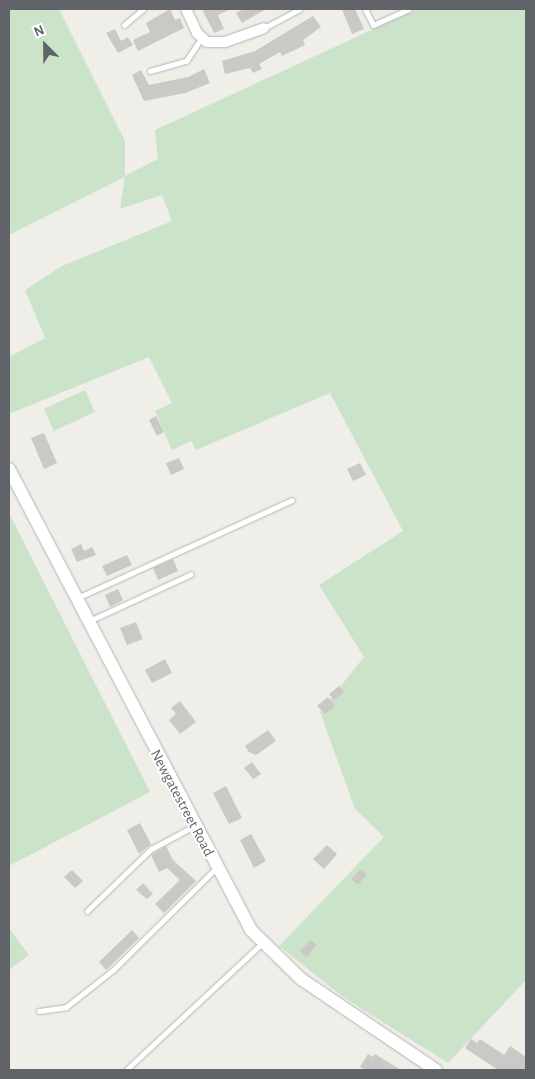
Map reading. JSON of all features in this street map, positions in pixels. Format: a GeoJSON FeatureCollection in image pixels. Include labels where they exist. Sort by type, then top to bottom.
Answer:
{"type":"FeatureCollection","features":[{"type":"Feature","properties":{"kind":"street"},"geometry":{"type":"LineString","coordinates":[[186,9],[201,40],[225,42],[264,28]]}},
{"type":"Feature","properties":{"kind":"street","name":"Newgatestreet Road"},"geometry":{"type":"LineString","coordinates":[[9,469],[216,868],[262,943],[301,979],[419,1066],[436,1070]]}},
{"type":"Feature","properties":{"kind":"lane"},"geometry":{"type":"LineString","coordinates":[[124,25],[143,9]]}},
{"type":"Feature","properties":{"kind":"lane"},"geometry":{"type":"LineString","coordinates":[[264,28],[299,9]]}},
{"type":"Feature","properties":{"kind":"lane"},"geometry":{"type":"LineString","coordinates":[[366,9],[373,25],[409,9]]}},
{"type":"Feature","properties":{"kind":"lane"},"geometry":{"type":"LineString","coordinates":[[150,71],[186,61],[201,40]]}},
{"type":"Feature","properties":{"kind":"lane"},"geometry":{"type":"LineString","coordinates":[[77,598],[292,500]]}},
{"type":"Feature","properties":{"kind":"lane"},"geometry":{"type":"LineString","coordinates":[[88,621],[191,574]]}},
{"type":"Feature","properties":{"kind":"lane"},"geometry":{"type":"LineString","coordinates":[[87,911],[151,849],[194,826]]}},
{"type":"Feature","properties":{"kind":"lane"},"geometry":{"type":"LineString","coordinates":[[39,1011],[66,1007],[113,970],[216,868]]}},
{"type":"Feature","properties":{"kind":"lane"},"geometry":{"type":"LineString","coordinates":[[126,1070],[262,943]]}},
{"type":"Feature","properties":{"kind":"green space"},"geometry":{"type":"Polygon","coordinates":[[[9,9],[59,9],[125,141],[125,176],[158,159],[155,130],[417,9],[526,9],[526,980],[448,1063],[343,997],[279,946],[384,837],[355,809],[320,712],[364,657],[319,585],[403,531],[330,393],[196,450],[191,441],[172,450],[155,411],[172,403],[149,357],[9,414],[9,357],[45,338],[25,290],[62,266],[172,221],[162,195],[120,209],[125,177],[9,235],[9,9]]]}},
{"type":"Feature","properties":{"kind":"green space"},"geometry":{"type":"Polygon","coordinates":[[[85,390],[95,412],[54,431],[44,409],[85,390]]]}},
{"type":"Feature","properties":{"kind":"green space"},"geometry":{"type":"Polygon","coordinates":[[[9,513],[150,792],[9,866],[9,513]]]}},
{"type":"Feature","properties":{"kind":"green space"},"geometry":{"type":"Polygon","coordinates":[[[9,928],[29,955],[9,970],[9,928]]]}},
{"type":"Feature","properties":{"kind":"building"},"geometry":{"type":"Polygon","coordinates":[[[170,9],[175,20],[180,18],[184,28],[138,51],[133,40],[150,32],[146,23],[170,9]]]}},
{"type":"Feature","properties":{"kind":"building"},"geometry":{"type":"Polygon","coordinates":[[[202,9],[231,9],[218,15],[224,29],[214,33],[202,9]]]}},
{"type":"Feature","properties":{"kind":"building"},"geometry":{"type":"Polygon","coordinates":[[[244,9],[266,9],[242,23],[236,13],[244,9]]]}},
{"type":"Feature","properties":{"kind":"building"},"geometry":{"type":"Polygon","coordinates":[[[342,9],[355,9],[364,29],[352,34],[342,9]]]}},
{"type":"Feature","properties":{"kind":"building"},"geometry":{"type":"Polygon","coordinates":[[[313,16],[321,27],[303,40],[305,45],[282,56],[280,52],[259,64],[262,69],[253,73],[250,68],[225,74],[222,61],[255,51],[313,16]]]}},
{"type":"Feature","properties":{"kind":"building"},"geometry":{"type":"Polygon","coordinates":[[[115,29],[121,41],[128,37],[133,45],[118,53],[106,33],[115,29]]]}},
{"type":"Feature","properties":{"kind":"building"},"geometry":{"type":"Polygon","coordinates":[[[204,69],[210,83],[185,93],[144,101],[132,75],[141,70],[149,85],[188,77],[204,69]]]}},
{"type":"Feature","properties":{"kind":"building"},"geometry":{"type":"Polygon","coordinates":[[[156,416],[164,432],[157,436],[149,420],[156,416]]]}},
{"type":"Feature","properties":{"kind":"building"},"geometry":{"type":"Polygon","coordinates":[[[44,433],[57,463],[44,469],[31,438],[44,433]]]}},
{"type":"Feature","properties":{"kind":"building"},"geometry":{"type":"Polygon","coordinates":[[[179,458],[184,469],[171,475],[166,463],[179,458]]]}},
{"type":"Feature","properties":{"kind":"building"},"geometry":{"type":"Polygon","coordinates":[[[360,463],[366,475],[353,481],[347,469],[360,463]]]}},
{"type":"Feature","properties":{"kind":"building"},"geometry":{"type":"Polygon","coordinates":[[[81,544],[84,551],[92,547],[96,555],[77,562],[71,549],[81,544]]]}},
{"type":"Feature","properties":{"kind":"building"},"geometry":{"type":"Polygon","coordinates":[[[127,555],[132,565],[107,576],[102,566],[127,555]]]}},
{"type":"Feature","properties":{"kind":"building"},"geometry":{"type":"Polygon","coordinates":[[[173,559],[178,571],[158,580],[153,568],[173,559]]]}},
{"type":"Feature","properties":{"kind":"building"},"geometry":{"type":"Polygon","coordinates":[[[118,589],[123,600],[110,607],[105,595],[118,589]]]}},
{"type":"Feature","properties":{"kind":"building"},"geometry":{"type":"Polygon","coordinates":[[[136,622],[143,639],[127,645],[120,628],[136,622]]]}},
{"type":"Feature","properties":{"kind":"building"},"geometry":{"type":"Polygon","coordinates":[[[165,659],[172,673],[152,683],[145,670],[165,659]]]}},
{"type":"Feature","properties":{"kind":"building"},"geometry":{"type":"Polygon","coordinates":[[[339,686],[344,692],[334,700],[329,694],[339,686]]]}},
{"type":"Feature","properties":{"kind":"building"},"geometry":{"type":"Polygon","coordinates":[[[328,697],[335,706],[325,714],[317,706],[328,697]]]}},
{"type":"Feature","properties":{"kind":"building"},"geometry":{"type":"Polygon","coordinates":[[[180,701],[196,722],[180,734],[169,720],[176,714],[171,708],[180,701]]]}},
{"type":"Feature","properties":{"kind":"building"},"geometry":{"type":"Polygon","coordinates":[[[268,730],[276,741],[256,755],[249,752],[245,746],[268,730]]]}},
{"type":"Feature","properties":{"kind":"building"},"geometry":{"type":"Polygon","coordinates":[[[252,762],[261,774],[253,779],[244,768],[252,762]]]}},
{"type":"Feature","properties":{"kind":"building"},"geometry":{"type":"Polygon","coordinates":[[[226,786],[242,818],[229,824],[213,793],[226,786]]]}},
{"type":"Feature","properties":{"kind":"building"},"geometry":{"type":"Polygon","coordinates":[[[140,823],[151,844],[139,854],[127,830],[140,823]]]}},
{"type":"Feature","properties":{"kind":"building"},"geometry":{"type":"Polygon","coordinates":[[[251,834],[266,861],[254,868],[240,840],[251,834]]]}},
{"type":"Feature","properties":{"kind":"building"},"geometry":{"type":"Polygon","coordinates":[[[327,845],[337,854],[324,869],[313,859],[327,845]]]}},
{"type":"Feature","properties":{"kind":"building"},"geometry":{"type":"Polygon","coordinates":[[[166,846],[173,860],[196,881],[164,913],[155,904],[180,880],[167,868],[159,872],[151,855],[166,846]]]}},
{"type":"Feature","properties":{"kind":"building"},"geometry":{"type":"Polygon","coordinates":[[[361,869],[367,874],[358,885],[351,879],[361,869]]]}},
{"type":"Feature","properties":{"kind":"building"},"geometry":{"type":"Polygon","coordinates":[[[72,870],[83,881],[75,888],[64,877],[72,870]]]}},
{"type":"Feature","properties":{"kind":"building"},"geometry":{"type":"Polygon","coordinates":[[[143,883],[153,894],[147,899],[136,890],[143,883]]]}},
{"type":"Feature","properties":{"kind":"building"},"geometry":{"type":"Polygon","coordinates":[[[132,930],[139,938],[106,970],[99,962],[132,930]]]}},
{"type":"Feature","properties":{"kind":"building"},"geometry":{"type":"Polygon","coordinates":[[[311,940],[317,945],[306,957],[300,951],[311,940]]]}},
{"type":"Feature","properties":{"kind":"building"},"geometry":{"type":"Polygon","coordinates":[[[471,1039],[477,1043],[480,1039],[504,1055],[510,1046],[526,1057],[526,1070],[498,1070],[465,1048],[471,1039]]]}},
{"type":"Feature","properties":{"kind":"building"},"geometry":{"type":"Polygon","coordinates":[[[368,1054],[373,1057],[375,1054],[401,1070],[365,1070],[360,1067],[368,1054]]]}}]}
